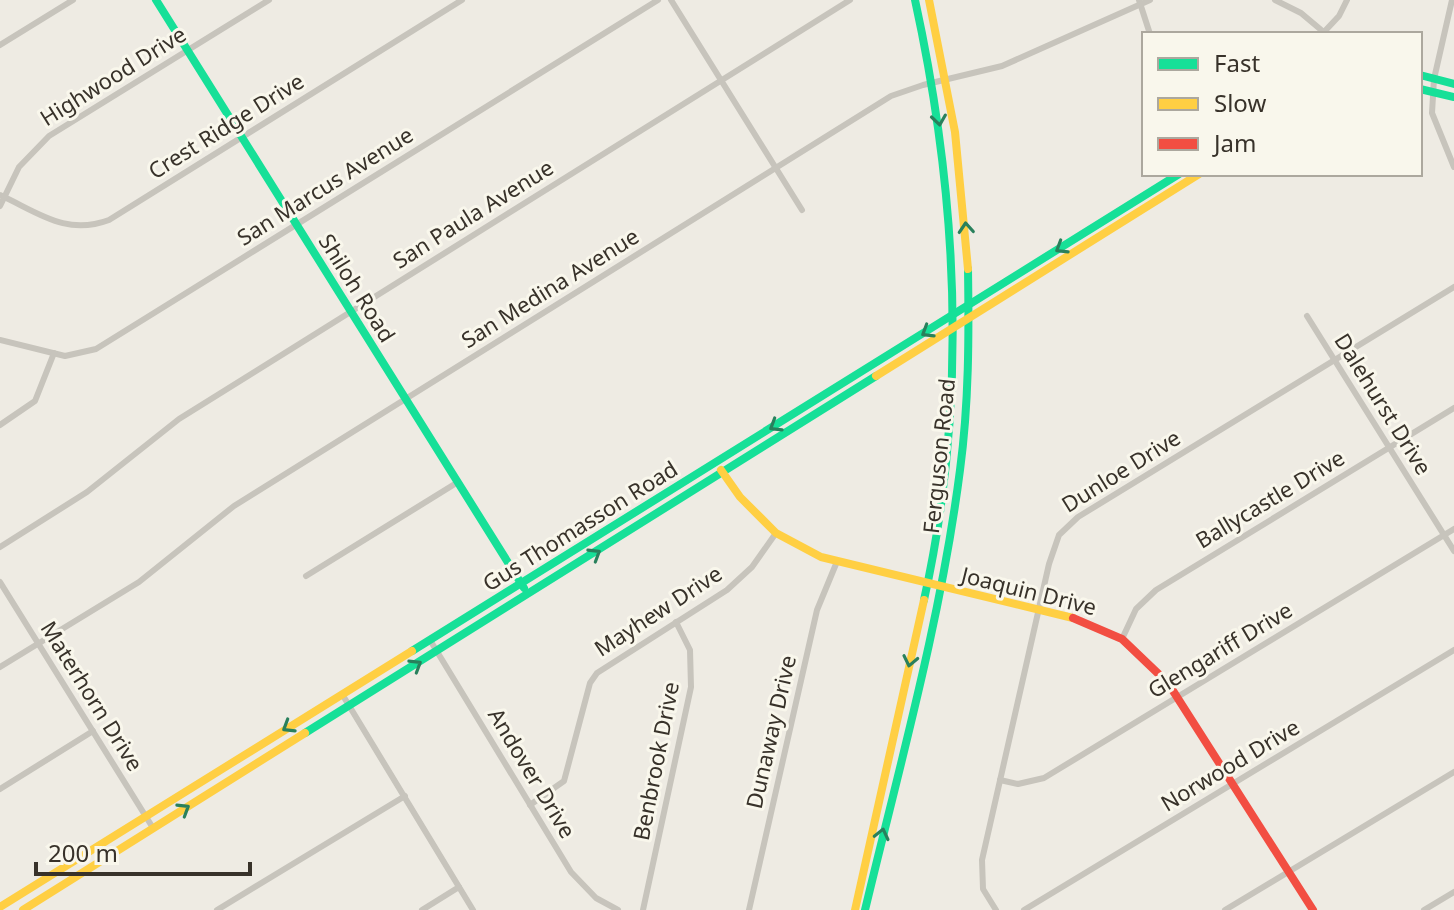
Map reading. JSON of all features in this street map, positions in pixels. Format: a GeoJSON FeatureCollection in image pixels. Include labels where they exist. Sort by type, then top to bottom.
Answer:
{"type":"FeatureCollection","features":[{"type":"Feature","properties":{"kind":"main road","name":"Shiloh Road"},"geometry":{"type":"LineString","coordinates":[[156,0],[529,595]]}},
{"type":"Feature","properties":{"kind":"main road","name":"Ferguson Road"},"geometry":{"type":"LineString","coordinates":[[855,910],[927,585],[947,449],[955,329],[951,205],[934,82],[915,0]]}},
{"type":"Feature","properties":{"kind":"main road","name":"Ferguson Road"},"geometry":{"type":"LineString","coordinates":[[865,910],[940,588],[963,443],[968,306],[961,175],[947,80],[929,0]]}},
{"type":"Feature","properties":{"kind":"main road"},"geometry":{"type":"LineString","coordinates":[[1422,76],[1454,84]]}},
{"type":"Feature","properties":{"kind":"main road"},"geometry":{"type":"LineString","coordinates":[[1422,89],[1454,97]]}},
{"type":"Feature","properties":{"kind":"main road","name":"Gus Thomasson Road"},"geometry":{"type":"LineString","coordinates":[[0,907],[1176,176]]}},
{"type":"Feature","properties":{"kind":"main road","name":"Gus Thomasson Road"},"geometry":{"type":"LineString","coordinates":[[23,910],[1196,176]]}},
{"type":"Feature","properties":{"kind":"main road"},"geometry":{"type":"LineString","coordinates":[[1099,224],[1105,234]]}},
{"type":"Feature","properties":{"kind":"main road"},"geometry":{"type":"LineString","coordinates":[[884,358],[884,373]]}},
{"type":"Feature","properties":{"kind":"main road"},"geometry":{"type":"LineString","coordinates":[[807,406],[814,417]]}},
{"type":"Feature","properties":{"kind":"main road","name":"Joaquin Drive"},"geometry":{"type":"LineString","coordinates":[[717,462],[740,497],[776,533],[836,564],[1093,624],[1122,639],[1157,669],[1177,697],[1313,910]]}},
{"type":"Feature","properties":{"kind":"main road"},"geometry":{"type":"LineString","coordinates":[[235,762],[242,773]]}},
{"type":"Feature","properties":{"kind":"main road"},"geometry":{"type":"LineString","coordinates":[[880,797],[890,800]]}},
{"type":"Feature","properties":{"kind":"street"},"geometry":{"type":"LineString","coordinates":[[0,45],[73,0]]}},
{"type":"Feature","properties":{"kind":"street","name":"Highwood Drive"},"geometry":{"type":"LineString","coordinates":[[0,206],[2,196],[19,167],[49,136],[269,0]]}},
{"type":"Feature","properties":{"kind":"street","name":"Crest Ridge Drive"},"geometry":{"type":"LineString","coordinates":[[2,196],[61,224],[89,227],[109,220],[462,0]]}},
{"type":"Feature","properties":{"kind":"street","name":"San Marcus Avenue"},"geometry":{"type":"LineString","coordinates":[[0,340],[54,353],[80,355],[96,349],[658,0]]}},
{"type":"Feature","properties":{"kind":"street"},"geometry":{"type":"LineString","coordinates":[[671,0],[802,210]]}},
{"type":"Feature","properties":{"kind":"street","name":"San Paula Avenue"},"geometry":{"type":"LineString","coordinates":[[0,547],[87,492],[179,419],[850,0]]}},
{"type":"Feature","properties":{"kind":"street","name":"San Medina Avenue"},"geometry":{"type":"LineString","coordinates":[[0,667],[139,582],[234,506],[891,96],[1002,66],[1139,2],[1150,0]]}},
{"type":"Feature","properties":{"kind":"street"},"geometry":{"type":"LineString","coordinates":[[1275,0],[1301,13],[1324,32]]}},
{"type":"Feature","properties":{"kind":"street"},"geometry":{"type":"LineString","coordinates":[[1326,32],[1347,0]]}},
{"type":"Feature","properties":{"kind":"street"},"geometry":{"type":"LineString","coordinates":[[1452,0],[1433,92],[1434,122],[1454,167]]}},
{"type":"Feature","properties":{"kind":"street"},"geometry":{"type":"LineString","coordinates":[[1139,2],[1149,32]]}},
{"type":"Feature","properties":{"kind":"street","name":"Dunloe Drive"},"geometry":{"type":"LineString","coordinates":[[996,910],[983,889],[981,873],[1053,546],[1068,524],[1454,287]]}},
{"type":"Feature","properties":{"kind":"street","name":"Dalehurst Drive"},"geometry":{"type":"LineString","coordinates":[[1307,316],[1454,551]]}},
{"type":"Feature","properties":{"kind":"street"},"geometry":{"type":"LineString","coordinates":[[0,425],[35,401],[54,353]]}},
{"type":"Feature","properties":{"kind":"street","name":"Ballycastle Drive"},"geometry":{"type":"LineString","coordinates":[[1122,639],[1136,609],[1156,590],[1454,408]]}},
{"type":"Feature","properties":{"kind":"street"},"geometry":{"type":"LineString","coordinates":[[306,576],[458,482]]}},
{"type":"Feature","properties":{"kind":"street","name":"Glengariff Drive"},"geometry":{"type":"LineString","coordinates":[[1000,780],[1018,784],[1044,778],[1454,529]]}},
{"type":"Feature","properties":{"kind":"street","name":"Mayhew Drive"},"geometry":{"type":"LineString","coordinates":[[530,805],[556,789],[570,770],[590,683],[597,673],[741,579],[776,533]]}},
{"type":"Feature","properties":{"kind":"street","name":"Dunaway Drive"},"geometry":{"type":"LineString","coordinates":[[749,910],[817,610],[836,564]]}},
{"type":"Feature","properties":{"kind":"street","name":"Materhorn Drive"},"geometry":{"type":"LineString","coordinates":[[0,582],[153,828]]}},
{"type":"Feature","properties":{"kind":"street","name":"Benbrook Drive"},"geometry":{"type":"LineString","coordinates":[[643,910],[691,687],[690,650],[676,622]]}},
{"type":"Feature","properties":{"kind":"street","name":"Andover Drive"},"geometry":{"type":"LineString","coordinates":[[430,640],[530,805],[584,887],[618,910]]}},
{"type":"Feature","properties":{"kind":"street","name":"Norwood Drive"},"geometry":{"type":"LineString","coordinates":[[1024,910],[1454,650]]}},
{"type":"Feature","properties":{"kind":"street"},"geometry":{"type":"LineString","coordinates":[[342,694],[473,910]]}},
{"type":"Feature","properties":{"kind":"street"},"geometry":{"type":"LineString","coordinates":[[0,789],[93,731]]}},
{"type":"Feature","properties":{"kind":"street"},"geometry":{"type":"LineString","coordinates":[[1225,910],[1454,772]]}},
{"type":"Feature","properties":{"kind":"street"},"geometry":{"type":"LineString","coordinates":[[217,910],[405,796]]}},
{"type":"Feature","properties":{"kind":"street"},"geometry":{"type":"LineString","coordinates":[[422,910],[459,887]]}},
{"type":"Feature","properties":{"kind":"street"},"geometry":{"type":"LineString","coordinates":[[1424,910],[1454,892]]}},
{"type":"Feature","properties":{"kind":"traffic: fast"},"geometry":{"type":"LineString","coordinates":[[156,0],[524,588]]}},
{"type":"Feature","properties":{"kind":"traffic: fast"},"geometry":{"type":"LineString","coordinates":[[915,0],[941,149],[952,300],[952,375],[947,450],[938,525],[924,600]]}},
{"type":"Feature","properties":{"kind":"traffic: fast"},"geometry":{"type":"LineString","coordinates":[[1422,76],[1454,84]]}},
{"type":"Feature","properties":{"kind":"traffic: fast"},"geometry":{"type":"LineString","coordinates":[[1422,89],[1454,97]]}},
{"type":"Feature","properties":{"kind":"traffic: fast"},"geometry":{"type":"LineString","coordinates":[[412,651],[1176,176]]}},
{"type":"Feature","properties":{"kind":"traffic: fast"},"geometry":{"type":"LineString","coordinates":[[865,910],[918,691],[952,526],[965,420],[968,269]]}},
{"type":"Feature","properties":{"kind":"traffic: fast"},"geometry":{"type":"LineString","coordinates":[[305,733],[876,376]]}},
{"type":"Feature","properties":{"kind":"traffic: slow"},"geometry":{"type":"LineString","coordinates":[[929,0],[955,132],[968,269]]}},
{"type":"Feature","properties":{"kind":"traffic: slow"},"geometry":{"type":"LineString","coordinates":[[876,376],[1196,176]]}},
{"type":"Feature","properties":{"kind":"traffic: slow"},"geometry":{"type":"LineString","coordinates":[[721,470],[740,497],[776,533],[821,557],[1073,618]]}},
{"type":"Feature","properties":{"kind":"traffic: slow"},"geometry":{"type":"LineString","coordinates":[[855,910],[924,600]]}},
{"type":"Feature","properties":{"kind":"traffic: slow"},"geometry":{"type":"LineString","coordinates":[[0,907],[412,651]]}},
{"type":"Feature","properties":{"kind":"traffic: slow"},"geometry":{"type":"LineString","coordinates":[[23,910],[305,733]]}},
{"type":"Feature","properties":{"kind":"traffic: jam"},"geometry":{"type":"LineString","coordinates":[[1073,618],[1122,639],[1168,683],[1313,910]]}}]}
